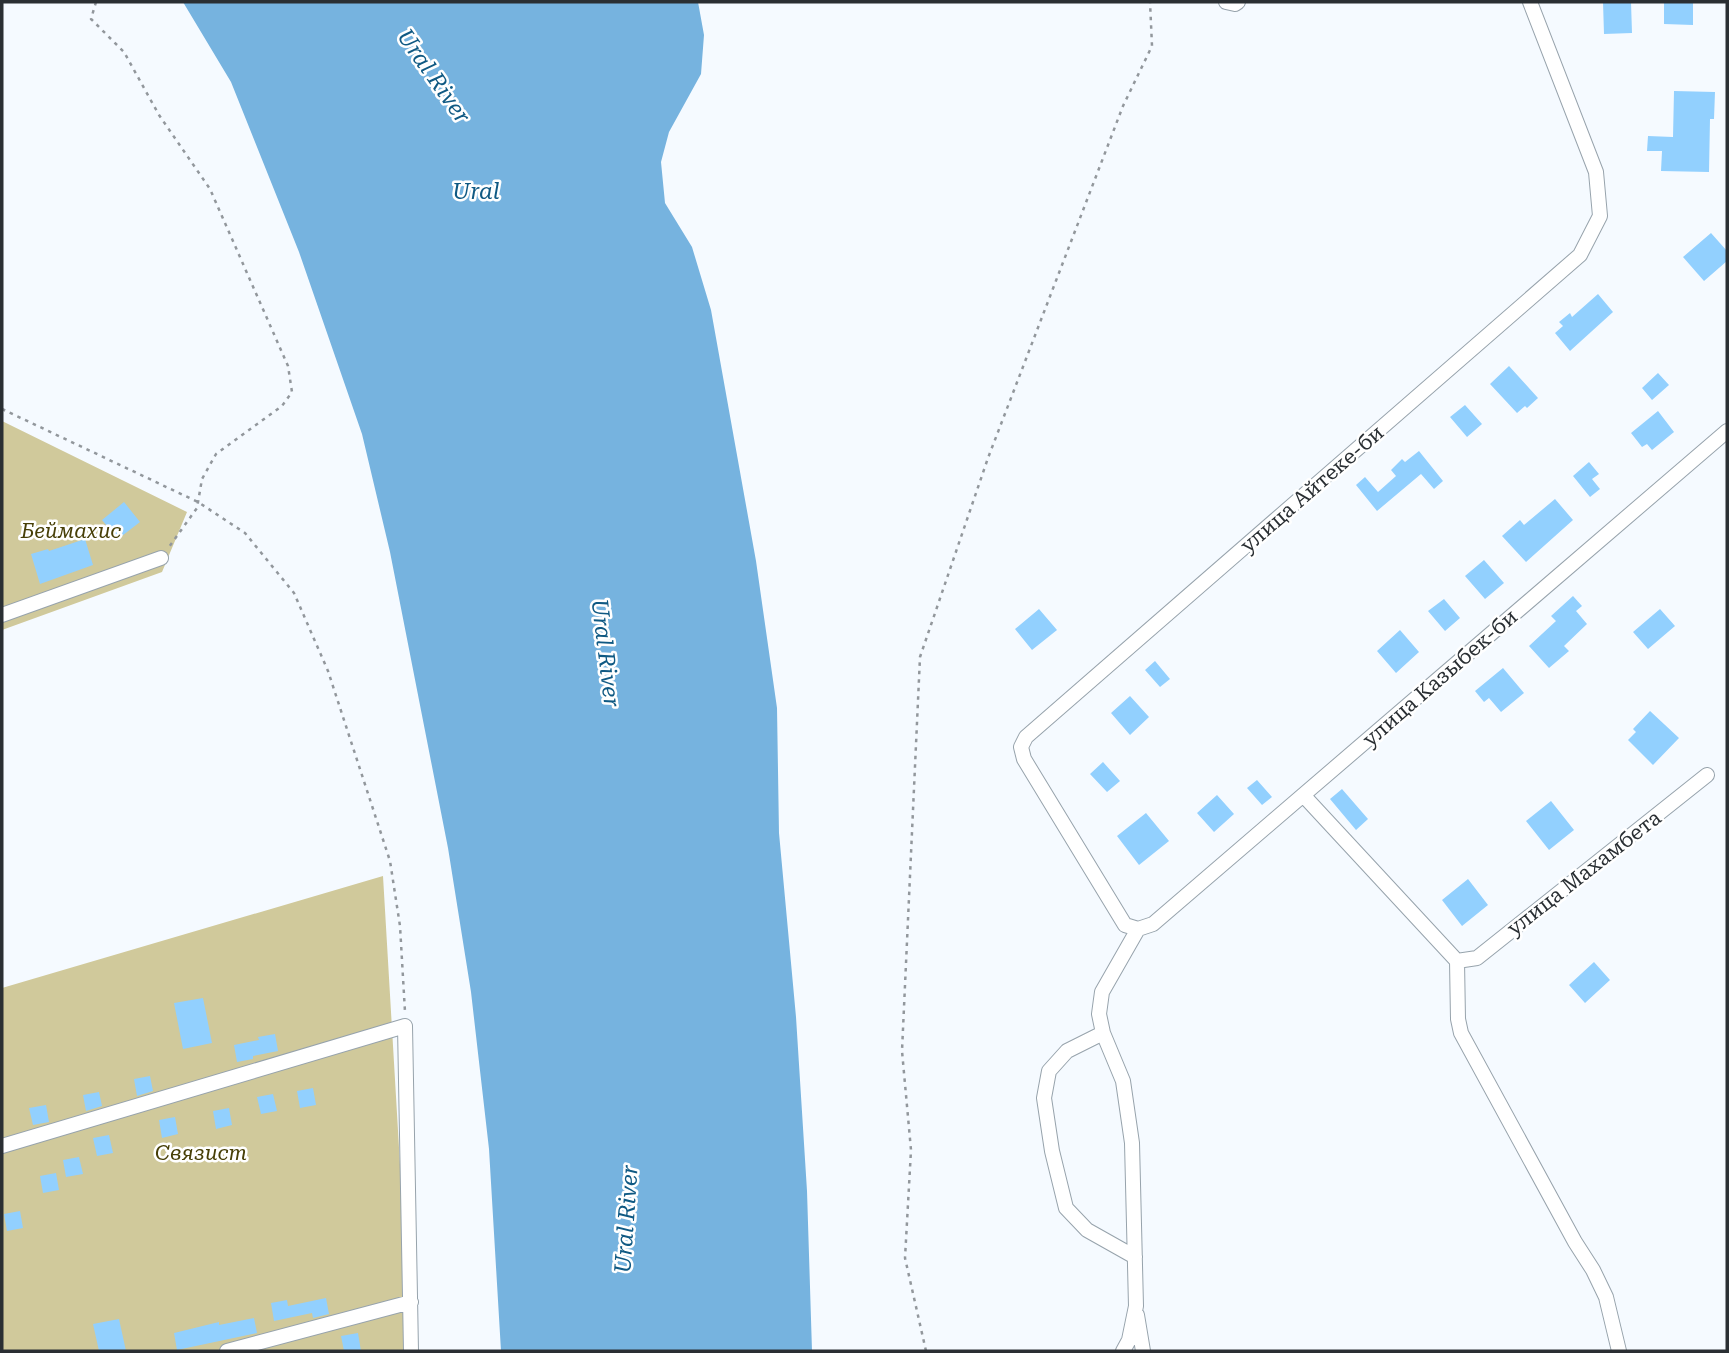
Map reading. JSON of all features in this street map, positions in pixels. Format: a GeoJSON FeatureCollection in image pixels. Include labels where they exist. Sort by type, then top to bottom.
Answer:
{"type":"FeatureCollection","features":[{"type":"Feature","properties":{"kind":"street"},"geometry":{"type":"LineString","coordinates":[[1226,2],[1238,2]]}},
{"type":"Feature","properties":{"kind":"street","name":"улица Айтеке-би"},"geometry":{"type":"LineString","coordinates":[[1138,929],[1125,925],[1024,759],[1021,747],[1026,737],[1580,255],[1600,216],[1596,172],[1530,2]]}},
{"type":"Feature","properties":{"kind":"street","name":"улица Казыбек-би"},"geometry":{"type":"LineString","coordinates":[[1138,929],[1153,924],[1727,431]]}},
{"type":"Feature","properties":{"kind":"street"},"geometry":{"type":"LineString","coordinates":[[2,615],[161,558]]}},
{"type":"Feature","properties":{"kind":"street","name":"улица Махамбета"},"geometry":{"type":"LineString","coordinates":[[1457,961],[1477,958],[1707,775]]}},
{"type":"Feature","properties":{"kind":"street"},"geometry":{"type":"LineString","coordinates":[[1304,796],[1457,961],[1458,1018],[1461,1033],[1594,1270],[1606,1297],[1619,1351]]}},
{"type":"Feature","properties":{"kind":"street"},"geometry":{"type":"LineString","coordinates":[[1138,929],[1102,992],[1099,1014],[1103,1033],[1123,1081],[1129,1110],[1134,1184],[1136,1306],[1143,1351]]}},
{"type":"Feature","properties":{"kind":"street"},"geometry":{"type":"LineString","coordinates":[[2,1146],[405,1026],[411,1351]]}},
{"type":"Feature","properties":{"kind":"street"},"geometry":{"type":"LineString","coordinates":[[1103,1033],[1067,1051],[1049,1071],[1044,1098],[1052,1152],[1066,1208],[1087,1230],[1135,1256]]}},
{"type":"Feature","properties":{"kind":"street"},"geometry":{"type":"LineString","coordinates":[[227,1351],[411,1302]]}},
{"type":"Feature","properties":{"kind":"street"},"geometry":{"type":"LineString","coordinates":[[1123,1351],[1129,1340],[1136,1306]]}},
{"type":"Feature","properties":{"kind":"path"},"geometry":{"type":"LineString","coordinates":[[96,2],[91,19],[124,52],[159,116],[210,189],[288,366],[292,392],[282,406],[216,454],[202,479],[197,508],[161,558]]}},
{"type":"Feature","properties":{"kind":"path"},"geometry":{"type":"LineString","coordinates":[[926,1351],[905,1258],[911,1150],[902,1051],[920,657],[988,458],[1123,106],[1152,46],[1150,2]]}},
{"type":"Feature","properties":{"kind":"path"},"geometry":{"type":"LineString","coordinates":[[2,409],[198,502],[245,533],[294,593],[328,671],[390,861],[400,926],[405,1026]]}},
{"type":"Feature","properties":{"kind":"green space","name":"Беймахис"},"geometry":{"type":"Polygon","coordinates":[[[2,421],[187,512],[162,572],[2,630],[2,421]]]}},
{"type":"Feature","properties":{"kind":"green space","name":"Связист"},"geometry":{"type":"Polygon","coordinates":[[[383,876],[411,1351],[2,1351],[2,988],[383,876]]]}},
{"type":"Feature","properties":{"kind":"water","name":"Ural"},"geometry":{"type":"Polygon","coordinates":[[[183,2],[698,2],[704,35],[701,74],[669,132],[661,162],[665,203],[692,247],[711,310],[756,561],[777,708],[779,833],[796,1017],[807,1191],[812,1351],[501,1351],[489,1149],[471,992],[448,848],[390,552],[362,434],[299,252],[231,82],[183,2]]]}},
{"type":"Feature","properties":{"kind":"building"},"geometry":{"type":"Polygon","coordinates":[[[1603,2],[1631,2],[1632,33],[1604,34],[1603,2]]]}},
{"type":"Feature","properties":{"kind":"building"},"geometry":{"type":"Polygon","coordinates":[[[1664,3],[1693,3],[1693,25],[1664,24],[1664,3]]]}},
{"type":"Feature","properties":{"kind":"building"},"geometry":{"type":"Polygon","coordinates":[[[1674,91],[1715,92],[1714,119],[1710,119],[1709,172],[1661,171],[1662,151],[1647,151],[1648,136],[1673,137],[1674,91]]]}},
{"type":"Feature","properties":{"kind":"building"},"geometry":{"type":"Polygon","coordinates":[[[1711,233],[1727,251],[1727,261],[1704,281],[1683,257],[1711,233]]]}},
{"type":"Feature","properties":{"kind":"building"},"geometry":{"type":"Polygon","coordinates":[[[1598,294],[1613,312],[1570,351],[1555,333],[1563,326],[1559,322],[1570,313],[1572,317],[1598,294]]]}},
{"type":"Feature","properties":{"kind":"building"},"geometry":{"type":"Polygon","coordinates":[[[1509,366],[1538,398],[1517,413],[1490,384],[1509,366]]]}},
{"type":"Feature","properties":{"kind":"building"},"geometry":{"type":"Polygon","coordinates":[[[1658,373],[1669,385],[1652,400],[1642,388],[1658,373]]]}},
{"type":"Feature","properties":{"kind":"building"},"geometry":{"type":"Polygon","coordinates":[[[1465,405],[1482,424],[1467,437],[1450,417],[1465,405]]]}},
{"type":"Feature","properties":{"kind":"building"},"geometry":{"type":"Polygon","coordinates":[[[1658,411],[1674,432],[1652,450],[1647,444],[1642,447],[1631,433],[1658,411]]]}},
{"type":"Feature","properties":{"kind":"building"},"geometry":{"type":"Polygon","coordinates":[[[1419,451],[1443,481],[1434,489],[1421,474],[1377,511],[1356,485],[1365,477],[1378,492],[1396,476],[1391,470],[1402,459],[1405,462],[1419,451]]]}},
{"type":"Feature","properties":{"kind":"building"},"geometry":{"type":"Polygon","coordinates":[[[1589,462],[1599,474],[1592,479],[1600,489],[1590,497],[1573,476],[1589,462]]]}},
{"type":"Feature","properties":{"kind":"building"},"geometry":{"type":"Polygon","coordinates":[[[1555,499],[1573,520],[1526,562],[1502,536],[1520,520],[1524,525],[1555,499]]]}},
{"type":"Feature","properties":{"kind":"building"},"geometry":{"type":"Polygon","coordinates":[[[124,502],[140,522],[118,539],[102,520],[124,502]]]}},
{"type":"Feature","properties":{"kind":"building"},"geometry":{"type":"Polygon","coordinates":[[[85,539],[93,565],[40,584],[31,554],[85,539]]]}},
{"type":"Feature","properties":{"kind":"building"},"geometry":{"type":"Polygon","coordinates":[[[1484,560],[1504,583],[1485,599],[1465,576],[1484,560]]]}},
{"type":"Feature","properties":{"kind":"building"},"geometry":{"type":"Polygon","coordinates":[[[1573,596],[1582,606],[1576,611],[1587,624],[1564,646],[1569,651],[1549,668],[1529,646],[1556,621],[1551,616],[1573,596]]]}},
{"type":"Feature","properties":{"kind":"building"},"geometry":{"type":"Polygon","coordinates":[[[1444,599],[1460,618],[1445,631],[1428,611],[1444,599]]]}},
{"type":"Feature","properties":{"kind":"building"},"geometry":{"type":"Polygon","coordinates":[[[1039,609],[1057,630],[1032,650],[1015,629],[1039,609]]]}},
{"type":"Feature","properties":{"kind":"building"},"geometry":{"type":"Polygon","coordinates":[[[1660,609],[1675,626],[1648,649],[1633,632],[1660,609]]]}},
{"type":"Feature","properties":{"kind":"building"},"geometry":{"type":"Polygon","coordinates":[[[1400,630],[1419,652],[1396,673],[1377,651],[1400,630]]]}},
{"type":"Feature","properties":{"kind":"building"},"geometry":{"type":"Polygon","coordinates":[[[1155,661],[1170,679],[1160,687],[1145,670],[1155,661]]]}},
{"type":"Feature","properties":{"kind":"building"},"geometry":{"type":"Polygon","coordinates":[[[1503,668],[1524,693],[1501,712],[1489,698],[1484,702],[1475,691],[1503,668]]]}},
{"type":"Feature","properties":{"kind":"building"},"geometry":{"type":"Polygon","coordinates":[[[1130,696],[1149,717],[1130,735],[1111,713],[1130,696]]]}},
{"type":"Feature","properties":{"kind":"building"},"geometry":{"type":"Polygon","coordinates":[[[1650,711],[1679,738],[1653,765],[1628,740],[1636,732],[1633,729],[1650,711]]]}},
{"type":"Feature","properties":{"kind":"building"},"geometry":{"type":"Polygon","coordinates":[[[1103,762],[1120,781],[1107,792],[1090,774],[1103,762]]]}},
{"type":"Feature","properties":{"kind":"building"},"geometry":{"type":"Polygon","coordinates":[[[1257,780],[1272,797],[1262,805],[1247,788],[1257,780]]]}},
{"type":"Feature","properties":{"kind":"building"},"geometry":{"type":"Polygon","coordinates":[[[1342,789],[1368,819],[1356,830],[1330,799],[1342,789]]]}},
{"type":"Feature","properties":{"kind":"building"},"geometry":{"type":"Polygon","coordinates":[[[1217,795],[1234,814],[1214,832],[1197,813],[1217,795]]]}},
{"type":"Feature","properties":{"kind":"building"},"geometry":{"type":"Polygon","coordinates":[[[1551,801],[1574,830],[1549,850],[1526,821],[1551,801]]]}},
{"type":"Feature","properties":{"kind":"building"},"geometry":{"type":"Polygon","coordinates":[[[1146,813],[1169,841],[1139,865],[1117,836],[1146,813]]]}},
{"type":"Feature","properties":{"kind":"building"},"geometry":{"type":"Polygon","coordinates":[[[1468,879],[1488,905],[1462,926],[1442,900],[1468,879]]]}},
{"type":"Feature","properties":{"kind":"building"},"geometry":{"type":"Polygon","coordinates":[[[1594,962],[1610,980],[1585,1003],[1569,985],[1594,962]]]}},
{"type":"Feature","properties":{"kind":"building"},"geometry":{"type":"Polygon","coordinates":[[[203,998],[212,1043],[183,1049],[174,1003],[203,998]]]}},
{"type":"Feature","properties":{"kind":"building"},"geometry":{"type":"Polygon","coordinates":[[[275,1034],[278,1051],[237,1062],[234,1045],[275,1034]]]}},
{"type":"Feature","properties":{"kind":"building"},"geometry":{"type":"Polygon","coordinates":[[[150,1076],[153,1091],[137,1096],[134,1079],[150,1076]]]}},
{"type":"Feature","properties":{"kind":"building"},"geometry":{"type":"Polygon","coordinates":[[[313,1088],[316,1105],[300,1108],[297,1091],[313,1088]]]}},
{"type":"Feature","properties":{"kind":"building"},"geometry":{"type":"Polygon","coordinates":[[[99,1092],[102,1106],[86,1111],[83,1095],[99,1092]]]}},
{"type":"Feature","properties":{"kind":"building"},"geometry":{"type":"Polygon","coordinates":[[[273,1094],[277,1111],[261,1114],[257,1097],[273,1094]]]}},
{"type":"Feature","properties":{"kind":"building"},"geometry":{"type":"Polygon","coordinates":[[[46,1105],[49,1122],[33,1125],[29,1108],[46,1105]]]}},
{"type":"Feature","properties":{"kind":"building"},"geometry":{"type":"Polygon","coordinates":[[[229,1108],[232,1125],[216,1129],[213,1111],[229,1108]]]}},
{"type":"Feature","properties":{"kind":"building"},"geometry":{"type":"Polygon","coordinates":[[[175,1117],[178,1134],[162,1138],[159,1120],[175,1117]]]}},
{"type":"Feature","properties":{"kind":"building"},"geometry":{"type":"Polygon","coordinates":[[[109,1135],[113,1153],[97,1156],[93,1138],[109,1135]]]}},
{"type":"Feature","properties":{"kind":"building"},"geometry":{"type":"Polygon","coordinates":[[[79,1157],[83,1174],[66,1177],[63,1160],[79,1157]]]}},
{"type":"Feature","properties":{"kind":"building"},"geometry":{"type":"Polygon","coordinates":[[[56,1173],[59,1190],[43,1193],[40,1176],[56,1173]]]}},
{"type":"Feature","properties":{"kind":"building"},"geometry":{"type":"Polygon","coordinates":[[[20,1211],[23,1228],[7,1231],[4,1214],[20,1211]]]}},
{"type":"Feature","properties":{"kind":"building"},"geometry":{"type":"Polygon","coordinates":[[[326,1298],[329,1314],[313,1318],[312,1313],[274,1321],[271,1303],[287,1300],[288,1306],[326,1298]]]}},
{"type":"Feature","properties":{"kind":"building"},"geometry":{"type":"Polygon","coordinates":[[[254,1318],[257,1333],[177,1350],[174,1333],[219,1322],[219,1325],[254,1318]]]}},
{"type":"Feature","properties":{"kind":"building"},"geometry":{"type":"Polygon","coordinates":[[[119,1319],[126,1351],[99,1351],[93,1324],[119,1319]]]}},
{"type":"Feature","properties":{"kind":"building"},"geometry":{"type":"Polygon","coordinates":[[[358,1333],[361,1351],[344,1351],[341,1336],[358,1333]]]}},
{"type":"Feature","properties":{"kind":"water label","name":"Ural River"},"geometry":{"type":"Point","coordinates":[434,76]}},
{"type":"Feature","properties":{"kind":"water label","name":"Ural River"},"geometry":{"type":"Point","coordinates":[606,653]}},
{"type":"Feature","properties":{"kind":"water label","name":"Ural River"},"geometry":{"type":"Point","coordinates":[626,1219]}}]}
